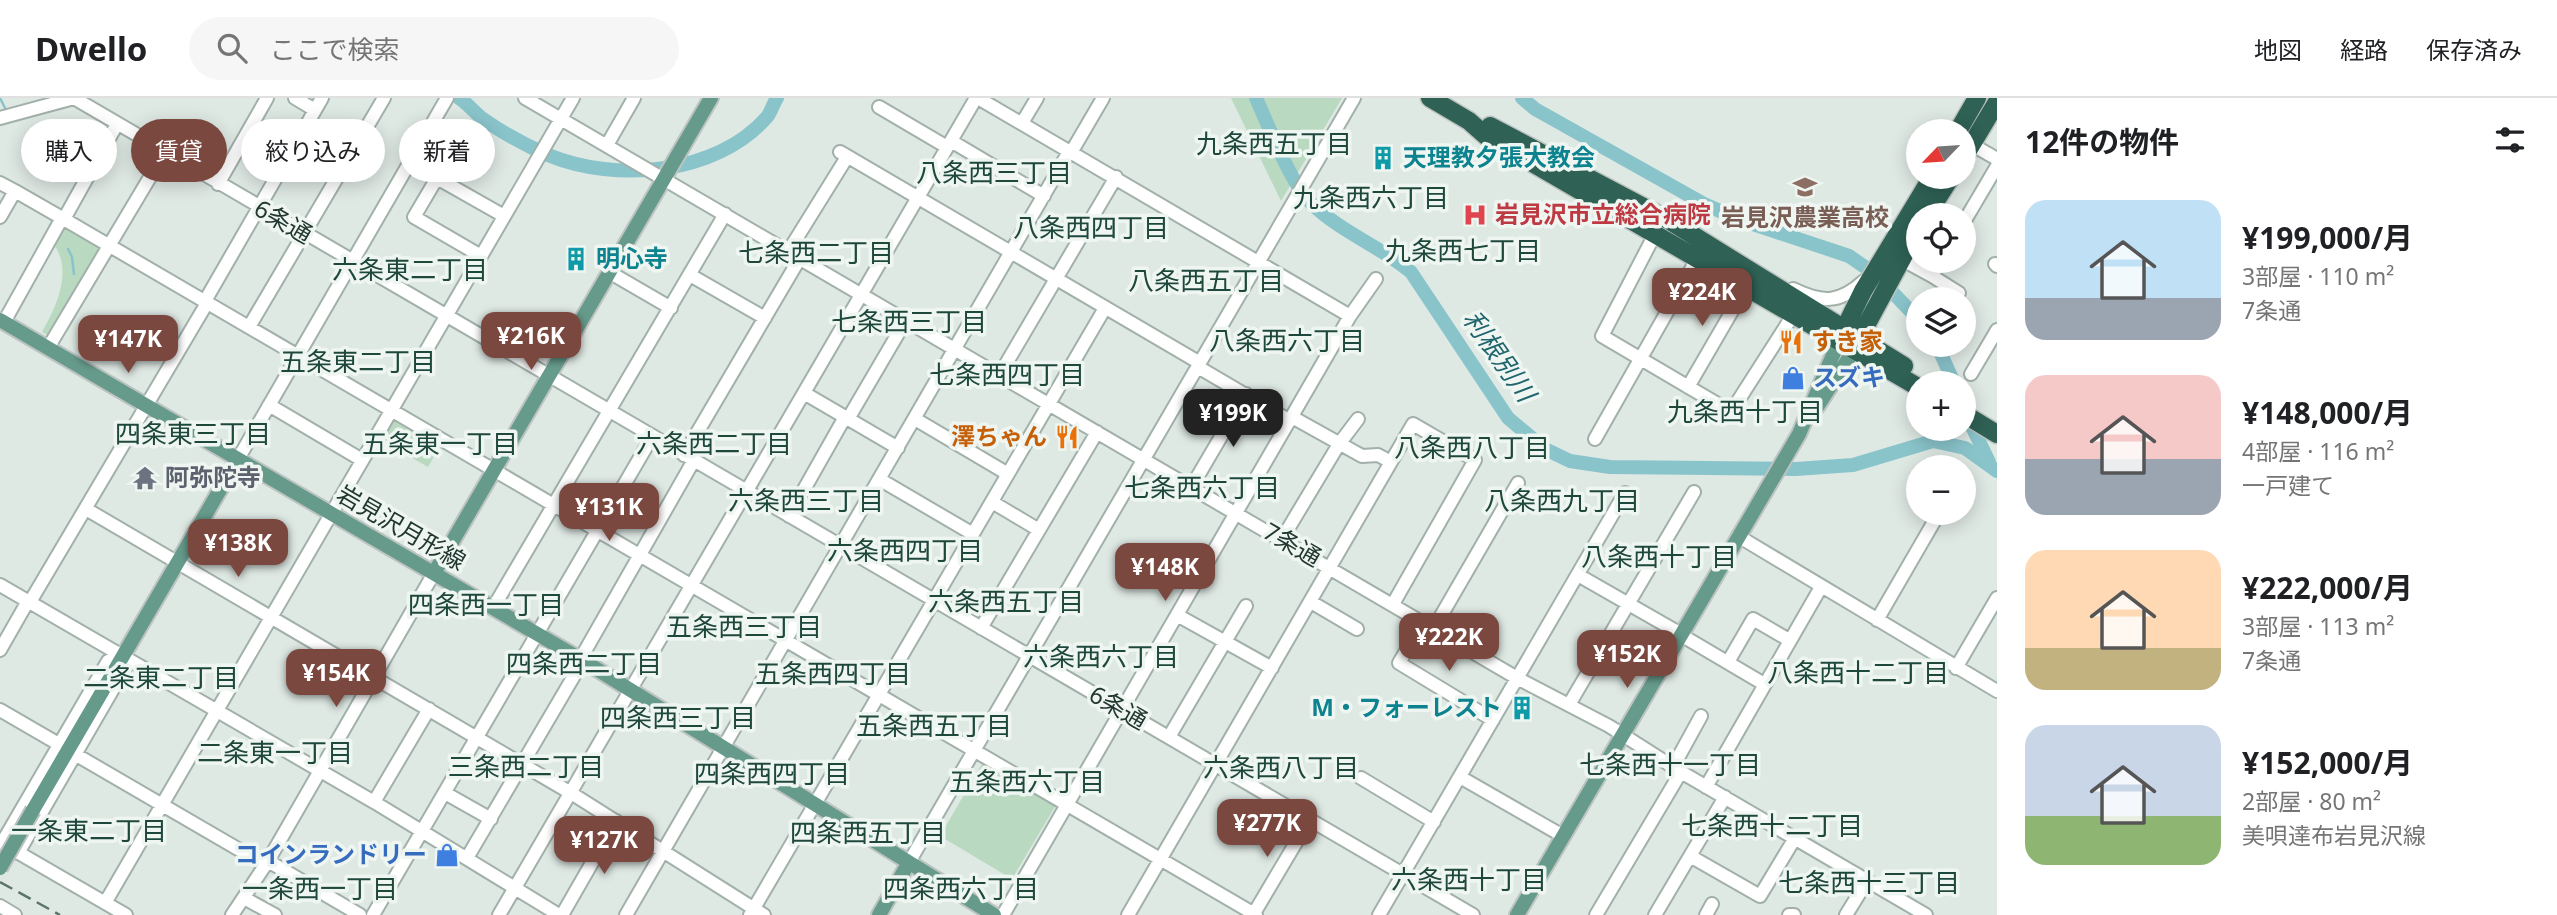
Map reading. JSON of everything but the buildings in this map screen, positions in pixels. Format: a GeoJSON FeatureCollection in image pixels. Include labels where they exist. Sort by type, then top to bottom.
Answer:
{"type":"FeatureCollection","features":[{"type":"Feature","properties":{"kind":"highway"},"geometry":{"type":"LineString","coordinates":[[1430,98],[1469,121],[1486,136],[1697,259],[1752,280],[1793,315],[1849,339],[1906,379]]}},
{"type":"Feature","properties":{"kind":"highway"},"geometry":{"type":"LineString","coordinates":[[1965,119],[1977,98]]}},
{"type":"Feature","properties":{"kind":"highway"},"geometry":{"type":"LineString","coordinates":[[1976,132],[1997,102]]}},
{"type":"Feature","properties":{"kind":"highway"},"geometry":{"type":"LineString","coordinates":[[1469,121],[1492,126],[1581,172],[1752,280],[1907,371]]}},
{"type":"Feature","properties":{"kind":"highway"},"geometry":{"type":"LineString","coordinates":[[1849,339],[1874,307],[1888,266],[1926,189]]}},
{"type":"Feature","properties":{"kind":"highway"},"geometry":{"type":"LineString","coordinates":[[1849,339],[1856,293],[1888,266],[1906,244]]}},
{"type":"Feature","properties":{"kind":"highway"},"geometry":{"type":"LineString","coordinates":[[1976,413],[1991,425]]}},
{"type":"Feature","properties":{"kind":"main road"},"geometry":{"type":"LineString","coordinates":[[434,573],[711,98]]}},
{"type":"Feature","properties":{"kind":"main road","name":"岩見沢月形線"},"geometry":{"type":"LineString","coordinates":[[2,321],[582,660],[993,915]]}},
{"type":"Feature","properties":{"kind":"main road"},"geometry":{"type":"LineString","coordinates":[[1517,915],[1802,428],[1849,339]]}},
{"type":"Feature","properties":{"kind":"main road"},"geometry":{"type":"LineString","coordinates":[[0,868],[238,459]]}},
{"type":"Feature","properties":{"kind":"main road"},"geometry":{"type":"LineString","coordinates":[[879,915],[908,864]]}},
{"type":"Feature","properties":{"kind":"street"},"geometry":{"type":"LineString","coordinates":[[0,118],[74,98]]}},
{"type":"Feature","properties":{"kind":"street","name":"6条通"},"geometry":{"type":"LineString","coordinates":[[74,98],[109,119]]}},
{"type":"Feature","properties":{"kind":"street"},"geometry":{"type":"LineString","coordinates":[[218,184],[267,98]]}},
{"type":"Feature","properties":{"kind":"street"},"geometry":{"type":"LineString","coordinates":[[295,98],[315,110]]}},
{"type":"Feature","properties":{"kind":"street"},"geometry":{"type":"LineString","coordinates":[[0,650],[147,406],[322,98]]}},
{"type":"Feature","properties":{"kind":"street"},"geometry":{"type":"LineString","coordinates":[[250,327],[384,98]]}},
{"type":"Feature","properties":{"kind":"street"},"geometry":{"type":"LineString","coordinates":[[238,459],[447,98]]}},
{"type":"Feature","properties":{"kind":"street"},"geometry":{"type":"LineString","coordinates":[[525,98],[610,147],[634,98]]}},
{"type":"Feature","properties":{"kind":"street"},"geometry":{"type":"LineString","coordinates":[[105,903],[573,98]]}},
{"type":"Feature","properties":{"kind":"street"},"geometry":{"type":"LineString","coordinates":[[499,915],[977,98],[1350,316]]}},
{"type":"Feature","properties":{"kind":"street"},"geometry":{"type":"LineString","coordinates":[[1022,123],[1037,98]]}},
{"type":"Feature","properties":{"kind":"street"},"geometry":{"type":"LineString","coordinates":[[626,915],[1010,253],[1103,98]]}},
{"type":"Feature","properties":{"kind":"street"},"geometry":{"type":"LineString","coordinates":[[908,864],[1354,98]]}},
{"type":"Feature","properties":{"kind":"street"},"geometry":{"type":"LineString","coordinates":[[880,107],[1044,196]]}},
{"type":"Feature","properties":{"kind":"street","name":"6条通"},"geometry":{"type":"LineString","coordinates":[[117,124],[131,132]]}},
{"type":"Feature","properties":{"kind":"street","name":"7条通"},"geometry":{"type":"LineString","coordinates":[[610,147],[663,182],[725,214],[1517,678],[1570,703],[1706,787],[1867,881],[1910,911],[1926,915]]}},
{"type":"Feature","properties":{"kind":"street"},"geometry":{"type":"LineString","coordinates":[[1976,151],[1997,159]]}},
{"type":"Feature","properties":{"kind":"street"},"geometry":{"type":"LineString","coordinates":[[467,858],[641,556],[689,458],[765,318],[843,155],[1105,307],[1246,394],[1362,456],[1378,455],[1391,461]]}},
{"type":"Feature","properties":{"kind":"street"},"geometry":{"type":"LineString","coordinates":[[1975,203],[1997,166]]}},
{"type":"Feature","properties":{"kind":"street"},"geometry":{"type":"LineString","coordinates":[[1000,374],[1116,177]]}},
{"type":"Feature","properties":{"kind":"street"},"geometry":{"type":"LineString","coordinates":[[481,256],[414,217],[437,178],[504,216]]}},
{"type":"Feature","properties":{"kind":"street"},"geometry":{"type":"LineString","coordinates":[[2,321],[84,182]]}},
{"type":"Feature","properties":{"kind":"street"},"geometry":{"type":"LineString","coordinates":[[48,348],[147,182]]}},
{"type":"Feature","properties":{"kind":"street","name":"6条通"},"geometry":{"type":"LineString","coordinates":[[215,182],[1473,915]]}},
{"type":"Feature","properties":{"kind":"street"},"geometry":{"type":"LineString","coordinates":[[0,183],[392,409],[1255,915],[1310,819]]}},
{"type":"Feature","properties":{"kind":"street"},"geometry":{"type":"LineString","coordinates":[[0,217],[15,191]]}},
{"type":"Feature","properties":{"kind":"street"},"geometry":{"type":"LineString","coordinates":[[493,608],[725,214]]}},
{"type":"Feature","properties":{"kind":"street"},"geometry":{"type":"LineString","coordinates":[[1655,234],[1602,336],[1688,387],[1731,412],[1793,315]]}},
{"type":"Feature","properties":{"kind":"street"},"geometry":{"type":"LineString","coordinates":[[1595,439],[1697,259]]}},
{"type":"Feature","properties":{"kind":"street"},"geometry":{"type":"LineString","coordinates":[[1888,266],[1931,276],[1949,287]]}},
{"type":"Feature","properties":{"kind":"street"},"geometry":{"type":"LineString","coordinates":[[609,272],[671,308]]}},
{"type":"Feature","properties":{"kind":"street"},"geometry":{"type":"LineString","coordinates":[[690,275],[765,318]]}},
{"type":"Feature","properties":{"kind":"street"},"geometry":{"type":"LineString","coordinates":[[1003,915],[1350,316],[1376,279]]}},
{"type":"Feature","properties":{"kind":"street"},"geometry":{"type":"LineString","coordinates":[[1688,387],[1752,280],[1820,300],[1832,301],[1856,293]]}},
{"type":"Feature","properties":{"kind":"street"},"geometry":{"type":"LineString","coordinates":[[86,509],[571,793],[663,850],[756,913],[814,806],[1105,307]]}},
{"type":"Feature","properties":{"kind":"street"},"geometry":{"type":"LineString","coordinates":[[789,516],[906,320]]}},
{"type":"Feature","properties":{"kind":"street"},"geometry":{"type":"LineString","coordinates":[[1973,371],[1997,330]]}},
{"type":"Feature","properties":{"kind":"street"},"geometry":{"type":"LineString","coordinates":[[804,393],[898,448]]}},
{"type":"Feature","properties":{"kind":"street"},"geometry":{"type":"LineString","coordinates":[[1192,486],[1246,394]]}},
{"type":"Feature","properties":{"kind":"street"},"geometry":{"type":"LineString","coordinates":[[269,405],[362,460]]}},
{"type":"Feature","properties":{"kind":"street"},"geometry":{"type":"LineString","coordinates":[[915,419],[1008,474]]}},
{"type":"Feature","properties":{"kind":"street"},"geometry":{"type":"LineString","coordinates":[[1282,539],[1339,444],[1358,419]]}},
{"type":"Feature","properties":{"kind":"street"},"geometry":{"type":"LineString","coordinates":[[1128,915],[1413,424],[1475,460],[1393,604]]}},
{"type":"Feature","properties":{"kind":"street"},"geometry":{"type":"LineString","coordinates":[[981,628],[1097,432]]}},
{"type":"Feature","properties":{"kind":"street"},"geometry":{"type":"LineString","coordinates":[[373,915],[652,437]]}},
{"type":"Feature","properties":{"kind":"street"},"geometry":{"type":"LineString","coordinates":[[879,480],[973,534]]}},
{"type":"Feature","properties":{"kind":"street"},"geometry":{"type":"LineString","coordinates":[[1493,720],[1399,663],[1428,625],[1518,483]]}},
{"type":"Feature","properties":{"kind":"street"},"geometry":{"type":"LineString","coordinates":[[1570,703],[1693,492]]}},
{"type":"Feature","properties":{"kind":"street"},"geometry":{"type":"LineString","coordinates":[[1379,915],[1625,493]]}},
{"type":"Feature","properties":{"kind":"street"},"geometry":{"type":"LineString","coordinates":[[992,502],[1039,530]]}},
{"type":"Feature","properties":{"kind":"street"},"geometry":{"type":"LineString","coordinates":[[1877,620],[1932,525]]}},
{"type":"Feature","properties":{"kind":"street"},"geometry":{"type":"LineString","coordinates":[[1738,536],[1997,691]]}},
{"type":"Feature","properties":{"kind":"street"},"geometry":{"type":"LineString","coordinates":[[232,915],[268,861],[434,573]]}},
{"type":"Feature","properties":{"kind":"street"},"geometry":{"type":"LineString","coordinates":[[1578,575],[1765,684]]}},
{"type":"Feature","properties":{"kind":"street"},"geometry":{"type":"LineString","coordinates":[[0,585],[561,915],[616,821]]}},
{"type":"Feature","properties":{"kind":"street"},"geometry":{"type":"LineString","coordinates":[[1706,787],[1821,587]]}},
{"type":"Feature","properties":{"kind":"street"},"geometry":{"type":"LineString","coordinates":[[1956,667],[1997,598]]}},
{"type":"Feature","properties":{"kind":"street"},"geometry":{"type":"LineString","coordinates":[[1311,602],[1357,629]]}},
{"type":"Feature","properties":{"kind":"street"},"geometry":{"type":"LineString","coordinates":[[1169,737],[1246,606]]}},
{"type":"Feature","properties":{"kind":"street"},"geometry":{"type":"LineString","coordinates":[[1177,615],[1272,668]]}},
{"type":"Feature","properties":{"kind":"street"},"geometry":{"type":"LineString","coordinates":[[1728,662],[1753,619],[1789,640]]}},
{"type":"Feature","properties":{"kind":"street"},"geometry":{"type":"LineString","coordinates":[[123,655],[124,670],[1,843],[126,915]]}},
{"type":"Feature","properties":{"kind":"street"},"geometry":{"type":"LineString","coordinates":[[18,853],[108,661],[123,655]]}},
{"type":"Feature","properties":{"kind":"street"},"geometry":{"type":"LineString","coordinates":[[374,803],[429,709]]}},
{"type":"Feature","properties":{"kind":"street"},"geometry":{"type":"LineString","coordinates":[[0,710],[257,860],[268,861],[360,915]]}},
{"type":"Feature","properties":{"kind":"street"},"geometry":{"type":"LineString","coordinates":[[1595,915],[1677,769],[1700,717]]}},
{"type":"Feature","properties":{"kind":"street"},"geometry":{"type":"LineString","coordinates":[[1460,777],[1563,836]]}},
{"type":"Feature","properties":{"kind":"street"},"geometry":{"type":"LineString","coordinates":[[1361,778],[1434,822]]}},
{"type":"Feature","properties":{"kind":"street"},"geometry":{"type":"LineString","coordinates":[[445,793],[491,819]]}},
{"type":"Feature","properties":{"kind":"street"},"geometry":{"type":"LineString","coordinates":[[1655,915],[1725,797]]}},
{"type":"Feature","properties":{"kind":"street"},"geometry":{"type":"LineString","coordinates":[[1690,856],[1760,896],[1795,838]]}},
{"type":"Feature","properties":{"kind":"street"},"geometry":{"type":"LineString","coordinates":[[1846,915],[1867,881]]}},
{"type":"Feature","properties":{"kind":"street"},"geometry":{"type":"LineString","coordinates":[[244,898],[275,915]]}},
{"type":"Feature","properties":{"kind":"street"},"geometry":{"type":"LineString","coordinates":[[0,906],[15,915]]}},
{"type":"Feature","properties":{"kind":"street"},"geometry":{"type":"LineString","coordinates":[[1789,915],[1794,915]]}},
{"type":"Feature","properties":{"kind":"green space"},"geometry":{"type":"Polygon","coordinates":[[[1231,98],[1342,98],[1281,201],[1231,98]]]}},
{"type":"Feature","properties":{"kind":"green space"},"geometry":{"type":"Polygon","coordinates":[[[63,223],[104,248],[50,336],[42,332],[58,299],[62,275],[59,253],[52,242],[63,223]]]}},
{"type":"Feature","properties":{"kind":"green space"},"geometry":{"type":"Polygon","coordinates":[[[394,419],[440,446],[428,467],[381,440],[394,419]]]}},
{"type":"Feature","properties":{"kind":"green space"},"geometry":{"type":"Polygon","coordinates":[[[983,762],[1056,805],[1012,879],[940,836],[983,762]]]}},
{"type":"Feature","properties":{"kind":"waterway"},"geometry":{"type":"LineString","coordinates":[[0,98],[5,108]]}},
{"type":"Feature","properties":{"kind":"waterway","name":"利根別川"},"geometry":{"type":"LineString","coordinates":[[459,98],[480,117],[515,139],[548,155],[575,164],[634,171],[693,162],[721,151],[746,136],[767,117],[777,98]]}},
{"type":"Feature","properties":{"kind":"waterway","name":"利根別川"},"geometry":{"type":"LineString","coordinates":[[1256,98],[1280,153],[1303,194],[1334,222],[1411,272],[1508,418],[1545,449],[1570,461],[1610,467],[1796,469],[1853,465],[1933,441],[1965,448],[1997,471]]}},
{"type":"Feature","properties":{"kind":"waterway"},"geometry":{"type":"LineString","coordinates":[[1522,98],[1535,109],[1706,205],[1741,220],[1849,256],[1875,274],[1906,306]]}},
{"type":"Feature","properties":{"kind":"waterway"},"geometry":{"type":"LineString","coordinates":[[68,249],[74,274]]}},
{"type":"Feature","properties":{"kind":"waterway"},"geometry":{"type":"LineString","coordinates":[[1942,357],[1949,371]]}},
{"type":"Feature","properties":{"kind":"waterway"},"geometry":{"type":"LineString","coordinates":[[1976,435],[1989,462]]}},
{"type":"Feature","properties":{"kind":"railway"},"geometry":{"type":"LineString","coordinates":[[0,882],[60,915]]}},
{"type":"Feature","properties":{"kind":"place","name":"天理教夕張大教会"},"geometry":{"type":"Point","coordinates":[1383,158]}},
{"type":"Feature","properties":{"kind":"place","name":"岩見沢農業高校"},"geometry":{"type":"Point","coordinates":[1805,187]}},
{"type":"Feature","properties":{"kind":"place","name":"岩見沢市立総合病院"},"geometry":{"type":"Point","coordinates":[1475,215]}},
{"type":"Feature","properties":{"kind":"place","name":"明心寺"},"geometry":{"type":"Point","coordinates":[576,259]}},
{"type":"Feature","properties":{"kind":"place","name":"すき家"},"geometry":{"type":"Point","coordinates":[1791,342]}},
{"type":"Feature","properties":{"kind":"place","name":"スズキ"},"geometry":{"type":"Point","coordinates":[1793,378]}},
{"type":"Feature","properties":{"kind":"place","name":"澤ちゃん"},"geometry":{"type":"Point","coordinates":[1067,437]}},
{"type":"Feature","properties":{"kind":"place","name":"阿弥陀寺"},"geometry":{"type":"Point","coordinates":[145,478]}},
{"type":"Feature","properties":{"kind":"place","name":"M・フォーレスト"},"geometry":{"type":"Point","coordinates":[1522,708]}},
{"type":"Feature","properties":{"kind":"place","name":"コインランドリー"},"geometry":{"type":"Point","coordinates":[447,855]}},
{"type":"Feature","properties":{"kind":"district","name":"九条西五丁目"},"geometry":{"type":"Point","coordinates":[1274,144]}},
{"type":"Feature","properties":{"kind":"district","name":"八条西三丁目"},"geometry":{"type":"Point","coordinates":[994,173]}},
{"type":"Feature","properties":{"kind":"district","name":"九条西六丁目"},"geometry":{"type":"Point","coordinates":[1371,198]}},
{"type":"Feature","properties":{"kind":"district","name":"八条西四丁目"},"geometry":{"type":"Point","coordinates":[1091,228]}},
{"type":"Feature","properties":{"kind":"district","name":"九条西七丁目"},"geometry":{"type":"Point","coordinates":[1463,251]}},
{"type":"Feature","properties":{"kind":"district","name":"七条西二丁目"},"geometry":{"type":"Point","coordinates":[816,253]}},
{"type":"Feature","properties":{"kind":"district","name":"六条東二丁目"},"geometry":{"type":"Point","coordinates":[410,270]}},
{"type":"Feature","properties":{"kind":"district","name":"八条西五丁目"},"geometry":{"type":"Point","coordinates":[1206,281]}},
{"type":"Feature","properties":{"kind":"district","name":"七条西三丁目"},"geometry":{"type":"Point","coordinates":[909,322]}},
{"type":"Feature","properties":{"kind":"district","name":"八条西六丁目"},"geometry":{"type":"Point","coordinates":[1287,341]}},
{"type":"Feature","properties":{"kind":"district","name":"五条東二丁目"},"geometry":{"type":"Point","coordinates":[358,362]}},
{"type":"Feature","properties":{"kind":"district","name":"七条西四丁目"},"geometry":{"type":"Point","coordinates":[1007,375]}},
{"type":"Feature","properties":{"kind":"district","name":"九条西十丁目"},"geometry":{"type":"Point","coordinates":[1745,412]}},
{"type":"Feature","properties":{"kind":"district","name":"四条東三丁目"},"geometry":{"type":"Point","coordinates":[193,434]}},
{"type":"Feature","properties":{"kind":"district","name":"五条東一丁目"},"geometry":{"type":"Point","coordinates":[440,444]}},
{"type":"Feature","properties":{"kind":"district","name":"六条西二丁目"},"geometry":{"type":"Point","coordinates":[714,444]}},
{"type":"Feature","properties":{"kind":"district","name":"八条西八丁目"},"geometry":{"type":"Point","coordinates":[1472,448]}},
{"type":"Feature","properties":{"kind":"district","name":"七条西六丁目"},"geometry":{"type":"Point","coordinates":[1202,488]}},
{"type":"Feature","properties":{"kind":"district","name":"六条西三丁目"},"geometry":{"type":"Point","coordinates":[806,501]}},
{"type":"Feature","properties":{"kind":"district","name":"八条西九丁目"},"geometry":{"type":"Point","coordinates":[1562,501]}},
{"type":"Feature","properties":{"kind":"district","name":"六条西四丁目"},"geometry":{"type":"Point","coordinates":[905,551]}},
{"type":"Feature","properties":{"kind":"district","name":"八条西十丁目"},"geometry":{"type":"Point","coordinates":[1659,557]}},
{"type":"Feature","properties":{"kind":"district","name":"六条西五丁目"},"geometry":{"type":"Point","coordinates":[1006,602]}},
{"type":"Feature","properties":{"kind":"district","name":"四条西一丁目"},"geometry":{"type":"Point","coordinates":[486,605]}},
{"type":"Feature","properties":{"kind":"district","name":"五条西三丁目"},"geometry":{"type":"Point","coordinates":[744,627]}},
{"type":"Feature","properties":{"kind":"district","name":"六条西六丁目"},"geometry":{"type":"Point","coordinates":[1101,657]}},
{"type":"Feature","properties":{"kind":"district","name":"四条西二丁目"},"geometry":{"type":"Point","coordinates":[584,664]}},
{"type":"Feature","properties":{"kind":"district","name":"八条西十二丁目"},"geometry":{"type":"Point","coordinates":[1858,673]}},
{"type":"Feature","properties":{"kind":"district","name":"五条西四丁目"},"geometry":{"type":"Point","coordinates":[833,674]}},
{"type":"Feature","properties":{"kind":"district","name":"二条東二丁目"},"geometry":{"type":"Point","coordinates":[161,678]}},
{"type":"Feature","properties":{"kind":"district","name":"四条西三丁目"},"geometry":{"type":"Point","coordinates":[678,718]}},
{"type":"Feature","properties":{"kind":"district","name":"五条西五丁目"},"geometry":{"type":"Point","coordinates":[934,726]}},
{"type":"Feature","properties":{"kind":"district","name":"二条東一丁目"},"geometry":{"type":"Point","coordinates":[275,753]}},
{"type":"Feature","properties":{"kind":"district","name":"七条西十一丁目"},"geometry":{"type":"Point","coordinates":[1670,765]}},
{"type":"Feature","properties":{"kind":"district","name":"三条西二丁目"},"geometry":{"type":"Point","coordinates":[526,767]}},
{"type":"Feature","properties":{"kind":"district","name":"六条西八丁目"},"geometry":{"type":"Point","coordinates":[1281,768]}},
{"type":"Feature","properties":{"kind":"district","name":"四条西四丁目"},"geometry":{"type":"Point","coordinates":[772,774]}},
{"type":"Feature","properties":{"kind":"district","name":"五条西六丁目"},"geometry":{"type":"Point","coordinates":[1027,782]}},
{"type":"Feature","properties":{"kind":"district","name":"七条西十二丁目"},"geometry":{"type":"Point","coordinates":[1772,826]}},
{"type":"Feature","properties":{"kind":"district","name":"一条東二丁目"},"geometry":{"type":"Point","coordinates":[89,831]}},
{"type":"Feature","properties":{"kind":"district","name":"四条西五丁目"},"geometry":{"type":"Point","coordinates":[868,833]}},
{"type":"Feature","properties":{"kind":"district","name":"六条西十丁目"},"geometry":{"type":"Point","coordinates":[1469,880]}},
{"type":"Feature","properties":{"kind":"district","name":"七条西十三丁目"},"geometry":{"type":"Point","coordinates":[1869,883]}},
{"type":"Feature","properties":{"kind":"district","name":"一条西一丁目"},"geometry":{"type":"Point","coordinates":[320,889]}},
{"type":"Feature","properties":{"kind":"district","name":"四条西六丁目"},"geometry":{"type":"Point","coordinates":[961,889]}}]}
